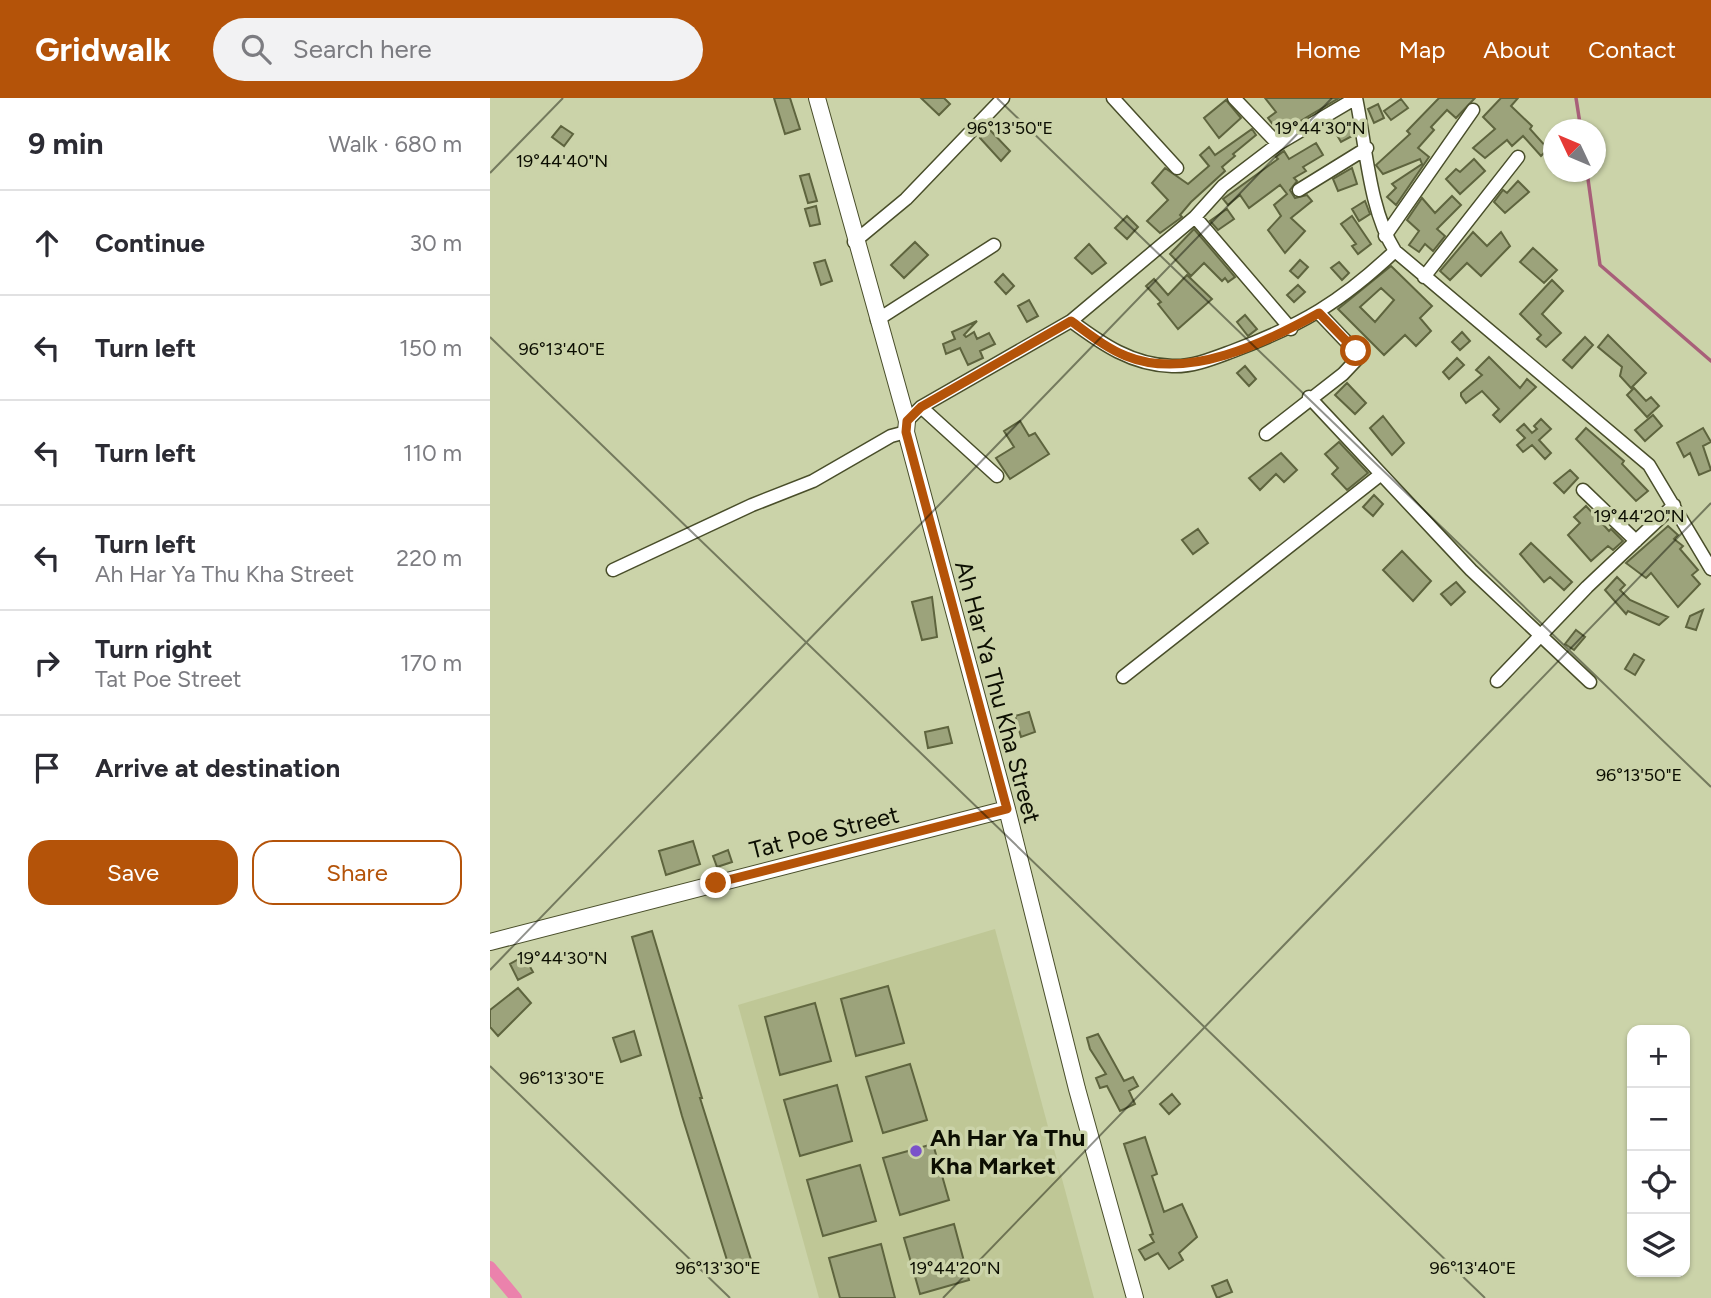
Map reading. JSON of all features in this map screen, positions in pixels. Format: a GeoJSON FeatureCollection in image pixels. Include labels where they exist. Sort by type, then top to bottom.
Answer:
{"type":"FeatureCollection","features":[{"type":"Feature","properties":{"kind":"street","name":"Ah Har Ya Thu Kha Street"},"geometry":{"type":"LineString","coordinates":[[817,98],[1007,809],[1077,1089],[1135,1298]]}},
{"type":"Feature","properties":{"kind":"street"},"geometry":{"type":"LineString","coordinates":[[854,242],[906,199],[1003,98]]}},
{"type":"Feature","properties":{"kind":"street"},"geometry":{"type":"LineString","coordinates":[[1113,98],[1177,168]]}},
{"type":"Feature","properties":{"kind":"street"},"geometry":{"type":"LineString","coordinates":[[1234,98],[1278,144]]}},
{"type":"Feature","properties":{"kind":"street"},"geometry":{"type":"LineString","coordinates":[[613,570],[752,505],[813,481],[891,436],[906,426],[921,407],[1071,321],[1195,217],[1223,186],[1278,144],[1356,98],[1375,200],[1385,236],[1395,251],[1630,446],[1649,465],[1711,569]]}},
{"type":"Feature","properties":{"kind":"street"},"geometry":{"type":"LineString","coordinates":[[1385,236],[1473,110]]}},
{"type":"Feature","properties":{"kind":"street"},"geometry":{"type":"LineString","coordinates":[[1298,190],[1367,148]]}},
{"type":"Feature","properties":{"kind":"street"},"geometry":{"type":"LineString","coordinates":[[1424,277],[1518,157]]}},
{"type":"Feature","properties":{"kind":"street"},"geometry":{"type":"LineString","coordinates":[[1195,217],[1291,329]]}},
{"type":"Feature","properties":{"kind":"street"},"geometry":{"type":"LineString","coordinates":[[877,320],[994,245]]}},
{"type":"Feature","properties":{"kind":"street"},"geometry":{"type":"LineString","coordinates":[[1071,321],[1107,347],[1127,357],[1172,367],[1201,363],[1291,329],[1319,313],[1366,278],[1395,251]]}},
{"type":"Feature","properties":{"kind":"street"},"geometry":{"type":"LineString","coordinates":[[1266,434],[1310,397],[1343,374],[1360,356],[1319,313]]}},
{"type":"Feature","properties":{"kind":"street"},"geometry":{"type":"LineString","coordinates":[[1310,397],[1471,570],[1590,682]]}},
{"type":"Feature","properties":{"kind":"street"},"geometry":{"type":"LineString","coordinates":[[921,407],[997,476]]}},
{"type":"Feature","properties":{"kind":"street"},"geometry":{"type":"LineString","coordinates":[[1124,677],[1380,475]]}},
{"type":"Feature","properties":{"kind":"street"},"geometry":{"type":"LineString","coordinates":[[1583,490],[1636,541]]}},
{"type":"Feature","properties":{"kind":"street"},"geometry":{"type":"LineString","coordinates":[[1497,681],[1674,505]]}},
{"type":"Feature","properties":{"kind":"street","name":"Tat Poe Street"},"geometry":{"type":"LineString","coordinates":[[490,942],[1007,809]]}},
{"type":"Feature","properties":{"kind":"shaded area","name":"Ah Har Ya Thu Kha Market"},"geometry":{"type":"Polygon","coordinates":[[[995,929],[1094,1298],[819,1298],[738,1005],[995,929]]]}},
{"type":"Feature","properties":{"kind":"building"},"geometry":{"type":"Polygon","coordinates":[[[774,98],[790,98],[800,129],[785,134],[774,98]]]}},
{"type":"Feature","properties":{"kind":"building"},"geometry":{"type":"Polygon","coordinates":[[[921,98],[944,98],[950,104],[939,115],[921,98]]]}},
{"type":"Feature","properties":{"kind":"building"},"geometry":{"type":"Polygon","coordinates":[[[1265,98],[1339,98],[1287,129],[1282,121],[1274,126],[1268,118],[1276,112],[1265,98]]]}},
{"type":"Feature","properties":{"kind":"building"},"geometry":{"type":"Polygon","coordinates":[[[1439,98],[1475,98],[1456,118],[1447,110],[1431,127],[1434,130],[1418,148],[1429,157],[1396,205],[1387,197],[1396,188],[1392,184],[1422,164],[1420,159],[1383,174],[1376,165],[1410,134],[1407,131],[1439,98]]]}},
{"type":"Feature","properties":{"kind":"building"},"geometry":{"type":"Polygon","coordinates":[[[1501,98],[1518,98],[1511,106],[1532,126],[1530,129],[1543,143],[1543,154],[1541,156],[1523,136],[1512,146],[1507,140],[1485,158],[1473,148],[1495,129],[1483,117],[1501,98]]]}},
{"type":"Feature","properties":{"kind":"building"},"geometry":{"type":"Polygon","coordinates":[[[1401,99],[1408,108],[1391,120],[1384,111],[1401,99]]]}},
{"type":"Feature","properties":{"kind":"building"},"geometry":{"type":"Polygon","coordinates":[[[1226,100],[1241,118],[1219,138],[1204,118],[1226,100]]]}},
{"type":"Feature","properties":{"kind":"building"},"geometry":{"type":"Polygon","coordinates":[[[1378,104],[1384,118],[1374,123],[1368,109],[1378,104]]]}},
{"type":"Feature","properties":{"kind":"building"},"geometry":{"type":"Polygon","coordinates":[[[1348,122],[1354,135],[1341,142],[1334,130],[1348,122]]]}},
{"type":"Feature","properties":{"kind":"building"},"geometry":{"type":"Polygon","coordinates":[[[561,126],[573,134],[564,146],[552,137],[561,126]]]}},
{"type":"Feature","properties":{"kind":"building"},"geometry":{"type":"Polygon","coordinates":[[[989,129],[1010,151],[1001,161],[980,138],[989,129]]]}},
{"type":"Feature","properties":{"kind":"building"},"geometry":{"type":"Polygon","coordinates":[[[1252,129],[1256,135],[1233,154],[1235,156],[1222,167],[1225,171],[1191,202],[1180,215],[1182,217],[1160,233],[1147,221],[1168,200],[1152,183],[1165,168],[1188,184],[1209,166],[1200,155],[1209,147],[1215,155],[1252,129]]]}},
{"type":"Feature","properties":{"kind":"building"},"geometry":{"type":"Polygon","coordinates":[[[1316,143],[1323,155],[1303,167],[1306,171],[1294,178],[1297,181],[1290,190],[1295,198],[1307,195],[1312,201],[1291,218],[1305,231],[1285,253],[1268,230],[1281,216],[1274,205],[1287,194],[1280,185],[1249,208],[1240,195],[1228,205],[1223,199],[1278,159],[1276,157],[1284,151],[1289,159],[1316,143]]]}},
{"type":"Feature","properties":{"kind":"building"},"geometry":{"type":"Polygon","coordinates":[[[1474,159],[1485,171],[1460,194],[1446,179],[1456,169],[1460,172],[1474,159]]]}},
{"type":"Feature","properties":{"kind":"building"},"geometry":{"type":"Polygon","coordinates":[[[1352,168],[1357,184],[1338,191],[1333,179],[1352,168]]]}},
{"type":"Feature","properties":{"kind":"building"},"geometry":{"type":"Polygon","coordinates":[[[809,174],[817,201],[808,203],[800,176],[809,174]]]}},
{"type":"Feature","properties":{"kind":"building"},"geometry":{"type":"Polygon","coordinates":[[[1518,181],[1529,192],[1505,213],[1494,202],[1503,190],[1507,193],[1518,181]]]}},
{"type":"Feature","properties":{"kind":"building"},"geometry":{"type":"Polygon","coordinates":[[[1452,196],[1461,205],[1437,229],[1445,236],[1433,251],[1425,244],[1419,252],[1409,245],[1419,231],[1407,220],[1422,198],[1435,213],[1452,196]]]}},
{"type":"Feature","properties":{"kind":"building"},"geometry":{"type":"Polygon","coordinates":[[[1365,201],[1370,214],[1359,221],[1352,209],[1365,201]]]}},
{"type":"Feature","properties":{"kind":"building"},"geometry":{"type":"Polygon","coordinates":[[[816,206],[820,224],[810,226],[805,209],[816,206]]]}},
{"type":"Feature","properties":{"kind":"building"},"geometry":{"type":"Polygon","coordinates":[[[1227,209],[1234,219],[1218,230],[1210,221],[1227,209]]]}},
{"type":"Feature","properties":{"kind":"building"},"geometry":{"type":"Polygon","coordinates":[[[1127,216],[1138,227],[1127,239],[1115,228],[1127,216]]]}},
{"type":"Feature","properties":{"kind":"building"},"geometry":{"type":"Polygon","coordinates":[[[1352,216],[1371,244],[1358,254],[1352,246],[1356,244],[1341,224],[1352,216]]]}},
{"type":"Feature","properties":{"kind":"building"},"geometry":{"type":"Polygon","coordinates":[[[1194,229],[1235,277],[1228,282],[1225,278],[1222,281],[1204,263],[1191,276],[1170,254],[1194,229]]]}},
{"type":"Feature","properties":{"kind":"building"},"geometry":{"type":"Polygon","coordinates":[[[1473,232],[1487,246],[1501,232],[1510,246],[1481,276],[1467,263],[1450,280],[1440,271],[1473,232]]]}},
{"type":"Feature","properties":{"kind":"building"},"geometry":{"type":"Polygon","coordinates":[[[915,242],[928,255],[904,278],[891,265],[915,242]]]}},
{"type":"Feature","properties":{"kind":"building"},"geometry":{"type":"Polygon","coordinates":[[[1089,244],[1106,263],[1092,274],[1075,258],[1089,244]]]}},
{"type":"Feature","properties":{"kind":"building"},"geometry":{"type":"Polygon","coordinates":[[[1533,248],[1557,270],[1544,283],[1520,262],[1533,248]]]}},
{"type":"Feature","properties":{"kind":"building"},"geometry":{"type":"Polygon","coordinates":[[[825,260],[832,281],[821,285],[814,263],[825,260]]]}},
{"type":"Feature","properties":{"kind":"building"},"geometry":{"type":"Polygon","coordinates":[[[1300,260],[1308,267],[1298,278],[1290,271],[1300,260]]]}},
{"type":"Feature","properties":{"kind":"building"},"geometry":{"type":"Polygon","coordinates":[[[1339,262],[1349,273],[1342,280],[1331,268],[1339,262]]]}},
{"type":"Feature","properties":{"kind":"building"},"geometry":{"type":"Polygon","coordinates":[[[1391,266],[1432,306],[1420,318],[1431,331],[1416,346],[1405,335],[1384,355],[1338,309],[1391,266]],[[1381,288],[1360,307],[1375,322],[1394,300],[1381,288]]]}},
{"type":"Feature","properties":{"kind":"building"},"geometry":{"type":"Polygon","coordinates":[[[1003,274],[1014,286],[1006,294],[995,282],[1003,274]]]}},
{"type":"Feature","properties":{"kind":"building"},"geometry":{"type":"Polygon","coordinates":[[[1187,275],[1212,299],[1178,329],[1158,304],[1161,302],[1146,286],[1154,279],[1168,295],[1187,275]]]}},
{"type":"Feature","properties":{"kind":"building"},"geometry":{"type":"Polygon","coordinates":[[[1552,280],[1563,291],[1542,314],[1561,333],[1546,347],[1537,339],[1541,335],[1520,314],[1552,280]]]}},
{"type":"Feature","properties":{"kind":"building"},"geometry":{"type":"Polygon","coordinates":[[[1298,285],[1305,292],[1294,302],[1287,295],[1298,285]]]}},
{"type":"Feature","properties":{"kind":"building"},"geometry":{"type":"Polygon","coordinates":[[[1029,300],[1038,316],[1027,322],[1018,306],[1029,300]]]}},
{"type":"Feature","properties":{"kind":"building"},"geometry":{"type":"Polygon","coordinates":[[[1245,315],[1257,329],[1248,336],[1237,322],[1245,315]]]}},
{"type":"Feature","properties":{"kind":"building"},"geometry":{"type":"Polygon","coordinates":[[[977,321],[964,335],[966,337],[974,332],[977,339],[989,333],[995,344],[980,351],[983,358],[968,365],[960,348],[946,354],[943,344],[955,339],[952,332],[977,321]]]}},
{"type":"Feature","properties":{"kind":"building"},"geometry":{"type":"Polygon","coordinates":[[[1462,332],[1470,341],[1460,350],[1452,342],[1462,332]]]}},
{"type":"Feature","properties":{"kind":"building"},"geometry":{"type":"Polygon","coordinates":[[[1608,335],[1646,373],[1631,388],[1620,376],[1622,367],[1598,347],[1608,335]]]}},
{"type":"Feature","properties":{"kind":"building"},"geometry":{"type":"Polygon","coordinates":[[[1585,337],[1593,345],[1572,368],[1563,360],[1585,337]]]}},
{"type":"Feature","properties":{"kind":"building"},"geometry":{"type":"Polygon","coordinates":[[[1489,357],[1520,388],[1527,379],[1536,387],[1500,422],[1493,415],[1499,409],[1482,391],[1466,403],[1461,396],[1461,393],[1482,375],[1476,370],[1489,357]]]}},
{"type":"Feature","properties":{"kind":"building"},"geometry":{"type":"Polygon","coordinates":[[[1457,358],[1464,365],[1449,379],[1443,372],[1457,358]]]}},
{"type":"Feature","properties":{"kind":"building"},"geometry":{"type":"Polygon","coordinates":[[[1245,366],[1256,379],[1249,386],[1237,373],[1245,366]]]}},
{"type":"Feature","properties":{"kind":"building"},"geometry":{"type":"Polygon","coordinates":[[[1347,383],[1366,403],[1355,414],[1335,395],[1347,383]]]}},
{"type":"Feature","properties":{"kind":"building"},"geometry":{"type":"Polygon","coordinates":[[[1634,388],[1646,401],[1651,397],[1659,406],[1647,417],[1627,395],[1634,388]]]}},
{"type":"Feature","properties":{"kind":"building"},"geometry":{"type":"Polygon","coordinates":[[[1653,415],[1662,426],[1645,441],[1635,430],[1653,415]]]}},
{"type":"Feature","properties":{"kind":"building"},"geometry":{"type":"Polygon","coordinates":[[[1383,416],[1404,443],[1392,455],[1370,428],[1383,416]]]}},
{"type":"Feature","properties":{"kind":"building"},"geometry":{"type":"Polygon","coordinates":[[[1541,419],[1551,429],[1539,440],[1551,453],[1545,459],[1532,445],[1523,452],[1517,445],[1525,438],[1517,430],[1524,424],[1532,433],[1537,429],[1534,426],[1541,419]]]}},
{"type":"Feature","properties":{"kind":"building"},"geometry":{"type":"Polygon","coordinates":[[[1020,421],[1029,436],[1035,433],[1049,454],[1010,479],[996,458],[1014,447],[1004,431],[1020,421]]]}},
{"type":"Feature","properties":{"kind":"building"},"geometry":{"type":"Polygon","coordinates":[[[1586,428],[1624,461],[1622,464],[1648,491],[1636,501],[1576,439],[1586,428]]]}},
{"type":"Feature","properties":{"kind":"building"},"geometry":{"type":"Polygon","coordinates":[[[1703,428],[1711,442],[1703,446],[1711,470],[1699,475],[1690,453],[1684,457],[1677,443],[1703,428]]]}},
{"type":"Feature","properties":{"kind":"building"},"geometry":{"type":"Polygon","coordinates":[[[1339,442],[1368,473],[1347,490],[1332,474],[1338,468],[1325,454],[1339,442]]]}},
{"type":"Feature","properties":{"kind":"building"},"geometry":{"type":"Polygon","coordinates":[[[1281,453],[1297,470],[1284,482],[1276,474],[1260,490],[1249,478],[1281,453]]]}},
{"type":"Feature","properties":{"kind":"building"},"geometry":{"type":"Polygon","coordinates":[[[1570,470],[1578,478],[1564,493],[1554,483],[1570,470]]]}},
{"type":"Feature","properties":{"kind":"building"},"geometry":{"type":"Polygon","coordinates":[[[1374,495],[1383,504],[1373,516],[1363,507],[1374,495]]]}},
{"type":"Feature","properties":{"kind":"building"},"geometry":{"type":"Polygon","coordinates":[[[1586,506],[1609,531],[1611,529],[1623,541],[1613,550],[1608,546],[1591,561],[1568,535],[1580,523],[1574,517],[1586,506]]]}},
{"type":"Feature","properties":{"kind":"building"},"geometry":{"type":"Polygon","coordinates":[[[1668,526],[1678,535],[1674,539],[1683,546],[1680,549],[1698,570],[1692,575],[1700,584],[1678,607],[1651,573],[1646,578],[1626,563],[1668,526]]]}},
{"type":"Feature","properties":{"kind":"building"},"geometry":{"type":"Polygon","coordinates":[[[1198,529],[1208,543],[1193,554],[1182,540],[1198,529]]]}},
{"type":"Feature","properties":{"kind":"building"},"geometry":{"type":"Polygon","coordinates":[[[1531,543],[1572,582],[1564,590],[1550,577],[1544,582],[1520,554],[1531,543]]]}},
{"type":"Feature","properties":{"kind":"building"},"geometry":{"type":"Polygon","coordinates":[[[1402,551],[1431,581],[1413,601],[1383,570],[1402,551]]]}},
{"type":"Feature","properties":{"kind":"building"},"geometry":{"type":"Polygon","coordinates":[[[1617,577],[1625,585],[1620,590],[1630,600],[1668,617],[1659,625],[1628,611],[1626,614],[1605,590],[1617,577]]]}},
{"type":"Feature","properties":{"kind":"building"},"geometry":{"type":"Polygon","coordinates":[[[1456,582],[1465,592],[1451,605],[1441,594],[1456,582]]]}},
{"type":"Feature","properties":{"kind":"building"},"geometry":{"type":"Polygon","coordinates":[[[932,597],[937,637],[922,640],[912,602],[932,597]]]}},
{"type":"Feature","properties":{"kind":"building"},"geometry":{"type":"Polygon","coordinates":[[[1703,610],[1696,630],[1686,627],[1690,616],[1703,610]]]}},
{"type":"Feature","properties":{"kind":"building"},"geometry":{"type":"Polygon","coordinates":[[[1576,630],[1585,637],[1574,650],[1565,644],[1576,630]]]}},
{"type":"Feature","properties":{"kind":"building"},"geometry":{"type":"Polygon","coordinates":[[[1634,654],[1644,660],[1635,675],[1625,669],[1634,654]]]}},
{"type":"Feature","properties":{"kind":"building"},"geometry":{"type":"Polygon","coordinates":[[[1029,712],[1035,732],[1021,737],[1015,716],[1029,712]]]}},
{"type":"Feature","properties":{"kind":"building"},"geometry":{"type":"Polygon","coordinates":[[[948,727],[952,743],[928,748],[925,732],[948,727]]]}},
{"type":"Feature","properties":{"kind":"building"},"geometry":{"type":"Polygon","coordinates":[[[693,841],[700,864],[666,875],[659,851],[693,841]]]}},
{"type":"Feature","properties":{"kind":"building"},"geometry":{"type":"Polygon","coordinates":[[[728,850],[732,862],[717,867],[713,856],[728,850]]]}},
{"type":"Feature","properties":{"kind":"building"},"geometry":{"type":"Polygon","coordinates":[[[652,931],[700,1098],[753,1266],[731,1273],[682,1116],[632,937],[652,931]]]}},
{"type":"Feature","properties":{"kind":"building"},"geometry":{"type":"Polygon","coordinates":[[[524,956],[533,972],[518,980],[510,964],[524,956]]]}},
{"type":"Feature","properties":{"kind":"building"},"geometry":{"type":"Polygon","coordinates":[[[888,986],[904,1043],[856,1056],[841,999],[888,986]]]}},
{"type":"Feature","properties":{"kind":"building"},"geometry":{"type":"Polygon","coordinates":[[[518,988],[531,1003],[498,1036],[490,1027],[490,1010],[518,988]]]}},
{"type":"Feature","properties":{"kind":"building"},"geometry":{"type":"Polygon","coordinates":[[[815,1003],[831,1061],[780,1075],[765,1017],[815,1003]]]}},
{"type":"Feature","properties":{"kind":"building"},"geometry":{"type":"Polygon","coordinates":[[[634,1031],[641,1055],[621,1062],[613,1038],[634,1031]]]}},
{"type":"Feature","properties":{"kind":"building"},"geometry":{"type":"Polygon","coordinates":[[[1098,1034],[1124,1081],[1133,1077],[1138,1086],[1129,1091],[1135,1104],[1120,1111],[1107,1086],[1100,1088],[1096,1078],[1106,1074],[1090,1049],[1087,1038],[1098,1034]]]}},
{"type":"Feature","properties":{"kind":"building"},"geometry":{"type":"Polygon","coordinates":[[[910,1064],[927,1120],[883,1133],[866,1077],[910,1064]]]}},
{"type":"Feature","properties":{"kind":"building"},"geometry":{"type":"Polygon","coordinates":[[[837,1085],[852,1141],[800,1156],[784,1100],[837,1085]]]}},
{"type":"Feature","properties":{"kind":"building"},"geometry":{"type":"Polygon","coordinates":[[[1172,1094],[1180,1104],[1169,1114],[1160,1104],[1172,1094]]]}},
{"type":"Feature","properties":{"kind":"building"},"geometry":{"type":"Polygon","coordinates":[[[1145,1137],[1157,1174],[1152,1176],[1164,1212],[1182,1204],[1197,1237],[1179,1253],[1183,1260],[1169,1269],[1158,1253],[1145,1260],[1139,1250],[1154,1242],[1150,1235],[1153,1234],[1124,1144],[1145,1137]]]}},
{"type":"Feature","properties":{"kind":"building"},"geometry":{"type":"Polygon","coordinates":[[[933,1144],[949,1200],[900,1215],[883,1158],[933,1144]]]}},
{"type":"Feature","properties":{"kind":"building"},"geometry":{"type":"Polygon","coordinates":[[[860,1165],[876,1221],[823,1236],[807,1180],[860,1165]]]}},
{"type":"Feature","properties":{"kind":"building"},"geometry":{"type":"Polygon","coordinates":[[[954,1224],[969,1280],[920,1294],[904,1238],[954,1224]]]}},
{"type":"Feature","properties":{"kind":"building"},"geometry":{"type":"Polygon","coordinates":[[[881,1244],[895,1298],[840,1298],[829,1258],[881,1244]]]}},
{"type":"Feature","properties":{"kind":"building"},"geometry":{"type":"Polygon","coordinates":[[[1227,1280],[1232,1292],[1217,1298],[1212,1286],[1227,1280]]]}},
{"type":"Feature","properties":{"kind":"waterway"},"geometry":{"type":"LineString","coordinates":[[1576,98],[1579,119]]}},
{"type":"Feature","properties":{"kind":"waterway"},"geometry":{"type":"LineString","coordinates":[[1588,182],[1600,265],[1711,361]]}},
{"type":"Feature","properties":{"kind":"waterway"},"geometry":{"type":"LineString","coordinates":[[490,1267],[516,1298]]}},
{"type":"Feature","properties":{"kind":"place","name":"Ah Har Ya Thu Kha Market"},"geometry":{"type":"Point","coordinates":[916,1151]}},
{"type":"Feature","properties":{"kind":"route"},"geometry":{"type":"LineString","coordinates":[[716,883],[1007,809],[906,432],[907,421],[921,407],[1071,321],[1107,347],[1127,357],[1172,367],[1201,363],[1291,329],[1319,313],[1356,351]]}}]}
